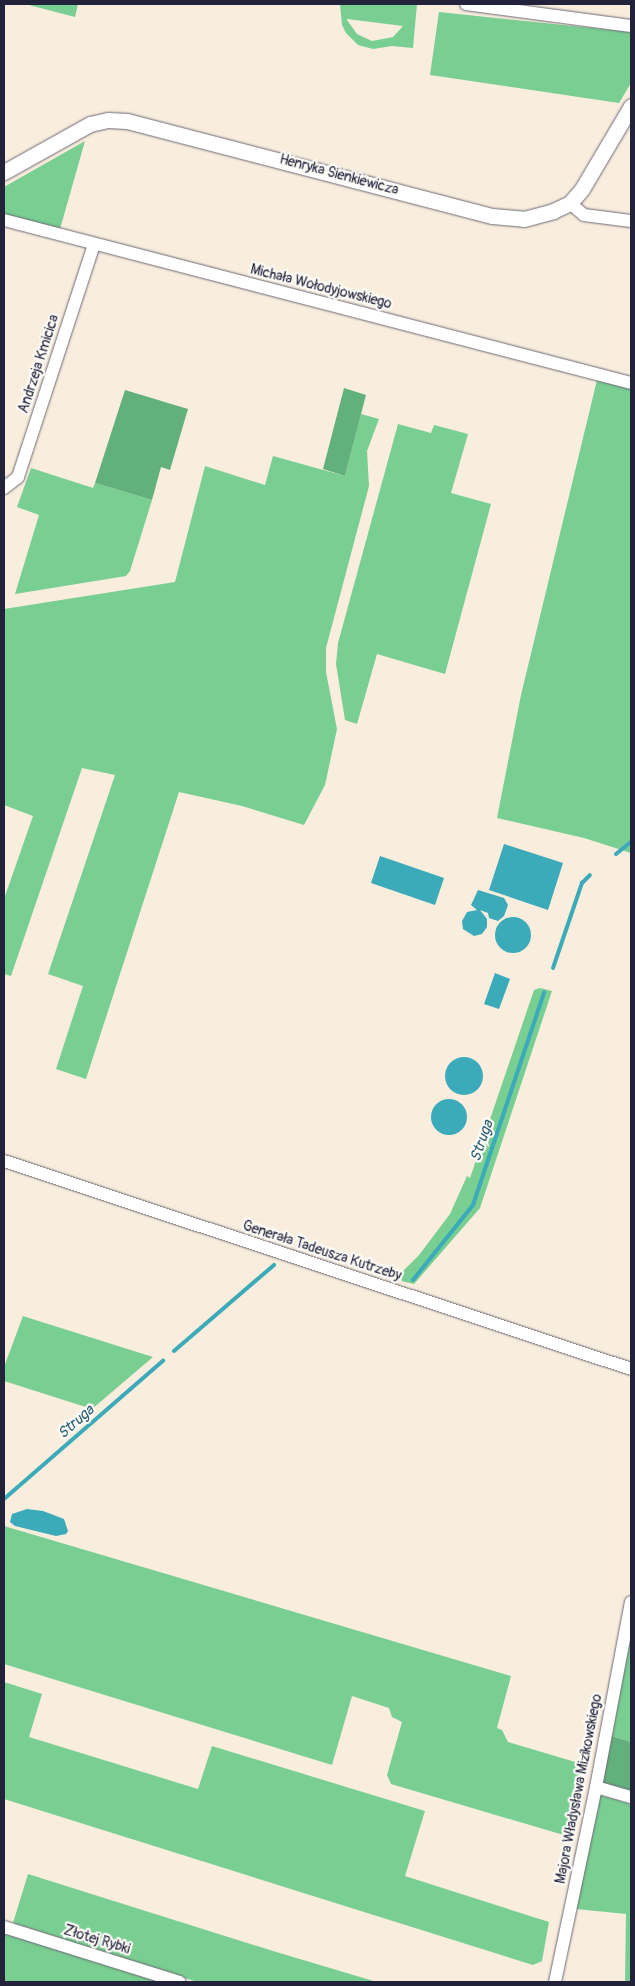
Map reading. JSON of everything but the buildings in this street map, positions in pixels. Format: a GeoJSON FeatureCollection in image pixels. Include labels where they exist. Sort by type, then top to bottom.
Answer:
{"type":"FeatureCollection","features":[{"type":"Feature","properties":{"kind":"street"},"geometry":{"type":"LineString","coordinates":[[466,4],[631,26]]}},
{"type":"Feature","properties":{"kind":"street","name":"Henryka Sienkiewicza"},"geometry":{"type":"LineString","coordinates":[[4,172],[90,124],[108,120],[127,121],[492,216],[524,219],[554,211],[570,203],[582,189],[627,122],[631,106]]}},
{"type":"Feature","properties":{"kind":"street"},"geometry":{"type":"LineString","coordinates":[[570,203],[584,214],[631,222]]}},
{"type":"Feature","properties":{"kind":"street","name":"Michała Wołodyjowskiego"},"geometry":{"type":"LineString","coordinates":[[4,220],[631,383]]}},
{"type":"Feature","properties":{"kind":"street","name":"Andrzeja Kmicica"},"geometry":{"type":"LineString","coordinates":[[4,488],[18,477],[94,244]]}},
{"type":"Feature","properties":{"kind":"street","name":"Generała Tadeusza Kutrzeby"},"geometry":{"type":"LineString","coordinates":[[4,1161],[631,1369]]}},
{"type":"Feature","properties":{"kind":"street","name":"Majora Władysława Mizikowskiego"},"geometry":{"type":"LineString","coordinates":[[555,1982],[596,1787],[631,1602]]}},
{"type":"Feature","properties":{"kind":"street"},"geometry":{"type":"LineString","coordinates":[[596,1787],[631,1797]]}},
{"type":"Feature","properties":{"kind":"street","name":"Złotej Rybki"},"geometry":{"type":"LineString","coordinates":[[4,1927],[180,1982]]}},
{"type":"Feature","properties":{"kind":"green space"},"geometry":{"type":"Polygon","coordinates":[[[25,4],[78,4],[75,17],[25,4]]]}},
{"type":"Feature","properties":{"kind":"green space"},"geometry":{"type":"Polygon","coordinates":[[[340,4],[417,4],[413,48],[392,46],[373,49],[358,45],[346,33],[342,25],[340,4]],[[347,19],[357,34],[372,41],[393,37],[403,26],[347,19]]]}},
{"type":"Feature","properties":{"kind":"green space"},"geometry":{"type":"Polygon","coordinates":[[[439,12],[631,32],[631,83],[619,103],[430,75],[439,12]]]}},
{"type":"Feature","properties":{"kind":"green space"},"geometry":{"type":"Polygon","coordinates":[[[85,141],[60,229],[4,215],[4,187],[85,141]]]}},
{"type":"Feature","properties":{"kind":"green space"},"geometry":{"type":"Polygon","coordinates":[[[597,380],[631,388],[631,853],[584,838],[497,818],[521,695],[597,380]]]}},
{"type":"Feature","properties":{"kind":"green space"},"geometry":{"type":"Polygon","coordinates":[[[344,388],[366,395],[345,476],[323,469],[344,388]]]}},
{"type":"Feature","properties":{"kind":"green space"},"geometry":{"type":"Polygon","coordinates":[[[125,390],[188,409],[170,470],[161,467],[152,500],[95,483],[125,390]]]}},
{"type":"Feature","properties":{"kind":"green space"},"geometry":{"type":"Polygon","coordinates":[[[361,414],[379,419],[367,451],[369,486],[326,648],[326,672],[337,729],[325,785],[304,825],[242,806],[179,792],[86,1079],[56,1069],[83,986],[48,974],[115,775],[82,768],[11,976],[4,974],[4,899],[33,816],[4,805],[4,609],[175,582],[205,466],[265,485],[273,456],[345,476],[361,414]]]}},
{"type":"Feature","properties":{"kind":"green space"},"geometry":{"type":"Polygon","coordinates":[[[398,424],[431,433],[434,425],[468,434],[451,493],[491,504],[445,674],[377,654],[357,724],[345,720],[336,664],[338,643],[398,424]]]}},
{"type":"Feature","properties":{"kind":"green space"},"geometry":{"type":"Polygon","coordinates":[[[31,468],[93,488],[95,483],[152,500],[130,571],[126,576],[15,594],[39,515],[17,507],[31,468]]]}},
{"type":"Feature","properties":{"kind":"green space"},"geometry":{"type":"Polygon","coordinates":[[[540,988],[552,991],[480,1208],[414,1284],[401,1281],[404,1270],[419,1255],[450,1214],[467,1176],[470,1178],[534,990],[540,988]]]}},
{"type":"Feature","properties":{"kind":"green space"},"geometry":{"type":"Polygon","coordinates":[[[23,1316],[153,1357],[92,1409],[4,1381],[4,1367],[23,1316]]]}},
{"type":"Feature","properties":{"kind":"green space"},"geometry":{"type":"Polygon","coordinates":[[[4,1526],[511,1676],[497,1728],[502,1730],[508,1742],[582,1764],[567,1836],[391,1784],[387,1775],[402,1722],[392,1717],[389,1708],[352,1696],[332,1765],[4,1664],[4,1526]]]}},
{"type":"Feature","properties":{"kind":"green space"},"geometry":{"type":"Polygon","coordinates":[[[631,1635],[631,1742],[612,1736],[631,1635]]]}},
{"type":"Feature","properties":{"kind":"green space"},"geometry":{"type":"Polygon","coordinates":[[[4,1682],[42,1694],[29,1737],[198,1789],[212,1746],[425,1811],[405,1876],[549,1922],[542,1961],[533,1965],[4,1799],[4,1682]]]}},
{"type":"Feature","properties":{"kind":"green space"},"geometry":{"type":"Polygon","coordinates":[[[612,1736],[631,1742],[631,1794],[602,1786],[612,1736]]]}},
{"type":"Feature","properties":{"kind":"green space"},"geometry":{"type":"Polygon","coordinates":[[[600,1795],[631,1804],[631,1982],[625,1982],[626,1914],[576,1909],[600,1795]]]}},
{"type":"Feature","properties":{"kind":"green space"},"geometry":{"type":"Polygon","coordinates":[[[28,1874],[377,1982],[197,1982],[13,1923],[28,1874]]]}},
{"type":"Feature","properties":{"kind":"green space"},"geometry":{"type":"Polygon","coordinates":[[[4,1931],[164,1982],[4,1982],[4,1931]]]}},
{"type":"Feature","properties":{"kind":"water"},"geometry":{"type":"Polygon","coordinates":[[[504,844],[563,863],[548,910],[489,890],[504,844]]]}},
{"type":"Feature","properties":{"kind":"water"},"geometry":{"type":"Polygon","coordinates":[[[380,856],[444,878],[435,905],[371,883],[380,856]]]}},
{"type":"Feature","properties":{"kind":"water"},"geometry":{"type":"Polygon","coordinates":[[[478,890],[504,898],[508,905],[504,916],[498,921],[489,918],[488,913],[480,910],[487,919],[487,927],[482,934],[474,936],[463,929],[462,921],[467,912],[477,910],[471,905],[478,890]]]}},
{"type":"Feature","properties":{"kind":"water"},"geometry":{"type":"Polygon","coordinates":[[[513,917],[520,918],[526,922],[530,928],[530,942],[526,948],[520,952],[513,953],[506,952],[500,948],[496,942],[495,935],[496,928],[500,922],[506,918],[513,917]]]}},
{"type":"Feature","properties":{"kind":"water"},"geometry":{"type":"Polygon","coordinates":[[[495,973],[510,979],[499,1009],[484,1004],[495,973]]]}},
{"type":"Feature","properties":{"kind":"water"},"geometry":{"type":"Polygon","coordinates":[[[464,1057],[477,1063],[483,1076],[477,1089],[464,1095],[451,1089],[445,1076],[451,1063],[464,1057]]]}},
{"type":"Feature","properties":{"kind":"water"},"geometry":{"type":"Polygon","coordinates":[[[449,1099],[456,1100],[462,1104],[466,1110],[466,1124],[462,1130],[456,1134],[449,1135],[442,1134],[436,1130],[432,1124],[431,1117],[432,1110],[436,1104],[442,1100],[449,1099]]]}},
{"type":"Feature","properties":{"kind":"water"},"geometry":{"type":"Polygon","coordinates":[[[27,1509],[43,1511],[64,1519],[68,1531],[66,1534],[56,1536],[15,1526],[10,1522],[12,1514],[27,1509]]]}},
{"type":"Feature","properties":{"kind":"waterway","name":"Struga"},"geometry":{"type":"LineString","coordinates":[[616,854],[631,842]]}},
{"type":"Feature","properties":{"kind":"waterway","name":"Struga"},"geometry":{"type":"LineString","coordinates":[[553,968],[582,883],[590,875]]}},
{"type":"Feature","properties":{"kind":"waterway","name":"Struga"},"geometry":{"type":"LineString","coordinates":[[413,1280],[473,1205],[544,993]]}},
{"type":"Feature","properties":{"kind":"waterway","name":"Struga"},"geometry":{"type":"LineString","coordinates":[[174,1351],[274,1265]]}},
{"type":"Feature","properties":{"kind":"waterway","name":"Struga"},"geometry":{"type":"LineString","coordinates":[[4,1499],[163,1361]]}}]}
